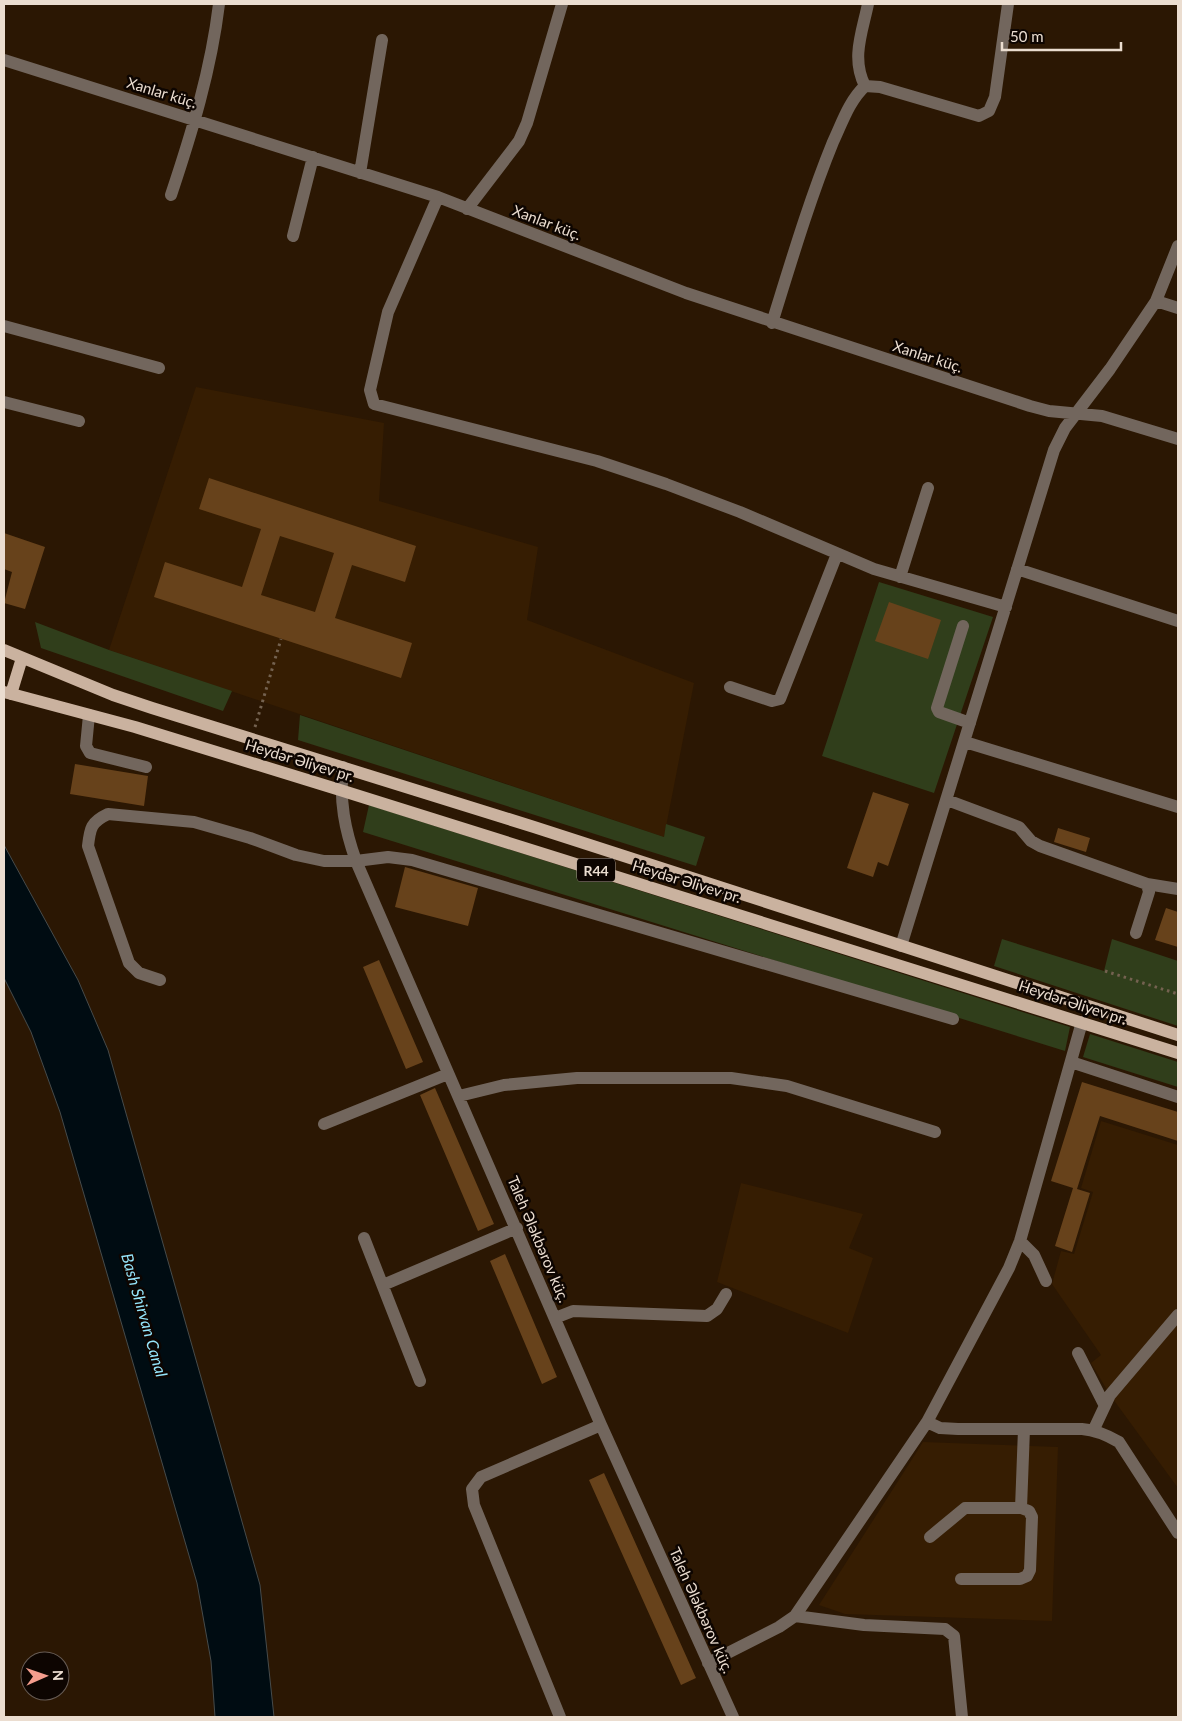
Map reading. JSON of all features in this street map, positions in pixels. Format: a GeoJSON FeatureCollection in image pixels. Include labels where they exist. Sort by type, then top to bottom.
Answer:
{"type":"FeatureCollection","features":[{"type":"Feature","properties":{"kind":"main road","name":"Heydər Əliyev pr."},"geometry":{"type":"LineString","coordinates":[[4,650],[113,695],[1178,1035]]}},
{"type":"Feature","properties":{"kind":"main road"},"geometry":{"type":"LineString","coordinates":[[8,693],[22,658]]}},
{"type":"Feature","properties":{"kind":"main road","name":"Heydər Əliyev pr."},"geometry":{"type":"LineString","coordinates":[[8,693],[89,715],[340,790],[1178,1053]]}},
{"type":"Feature","properties":{"kind":"street"},"geometry":{"type":"LineString","coordinates":[[171,195],[196,119],[214,45],[219,4]]}},
{"type":"Feature","properties":{"kind":"street"},"geometry":{"type":"LineString","coordinates":[[468,209],[519,141],[528,123],[562,4]]}},
{"type":"Feature","properties":{"kind":"street"},"geometry":{"type":"LineString","coordinates":[[865,86],[858,72],[858,51],[868,4]]}},
{"type":"Feature","properties":{"kind":"street"},"geometry":{"type":"LineString","coordinates":[[772,323],[820,175],[844,117],[856,94],[865,86],[880,86],[979,116],[989,110],[996,97],[1008,4]]}},
{"type":"Feature","properties":{"kind":"street"},"geometry":{"type":"LineString","coordinates":[[360,172],[382,40]]}},
{"type":"Feature","properties":{"kind":"street","name":"Xanlar küç."},"geometry":{"type":"LineString","coordinates":[[4,60],[196,119],[438,197],[686,294],[772,323],[1030,406],[1050,411],[1102,416],[1178,439]]}},
{"type":"Feature","properties":{"kind":"street"},"geometry":{"type":"LineString","coordinates":[[293,236],[314,157]]}},
{"type":"Feature","properties":{"kind":"street"},"geometry":{"type":"LineString","coordinates":[[438,197],[388,312],[370,390],[374,404],[596,462],[666,484],[740,512],[837,554],[900,577],[1006,607]]}},
{"type":"Feature","properties":{"kind":"street"},"geometry":{"type":"LineString","coordinates":[[901,946],[1054,450],[1065,428],[1078,414],[1156,301],[1178,246]]}},
{"type":"Feature","properties":{"kind":"street"},"geometry":{"type":"LineString","coordinates":[[1156,301],[1178,308]]}},
{"type":"Feature","properties":{"kind":"street"},"geometry":{"type":"LineString","coordinates":[[4,326],[159,368]]}},
{"type":"Feature","properties":{"kind":"street"},"geometry":{"type":"LineString","coordinates":[[4,402],[79,421]]}},
{"type":"Feature","properties":{"kind":"street"},"geometry":{"type":"LineString","coordinates":[[900,577],[928,488]]}},
{"type":"Feature","properties":{"kind":"street"},"geometry":{"type":"LineString","coordinates":[[730,687],[772,701],[780,699],[837,554]]}},
{"type":"Feature","properties":{"kind":"street"},"geometry":{"type":"LineString","coordinates":[[1017,569],[1178,621]]}},
{"type":"Feature","properties":{"kind":"street"},"geometry":{"type":"LineString","coordinates":[[963,626],[937,708],[939,712],[970,723]]}},
{"type":"Feature","properties":{"kind":"street"},"geometry":{"type":"LineString","coordinates":[[89,715],[86,746],[90,753],[146,767]]}},
{"type":"Feature","properties":{"kind":"street"},"geometry":{"type":"LineString","coordinates":[[965,742],[1178,807]]}},
{"type":"Feature","properties":{"kind":"street","name":"Taleh Ələkbərov küç."},"geometry":{"type":"LineString","coordinates":[[343,768],[340,790],[343,815],[356,861],[601,1425],[733,1717]]}},
{"type":"Feature","properties":{"kind":"street"},"geometry":{"type":"LineString","coordinates":[[947,800],[1019,826],[1031,841],[1040,846],[1147,884],[1178,889]]}},
{"type":"Feature","properties":{"kind":"street"},"geometry":{"type":"LineString","coordinates":[[160,980],[139,973],[129,963],[88,846],[90,831],[96,819],[108,814],[194,822],[250,838],[296,855],[324,861],[356,861],[388,857],[412,860],[953,1019]]}},
{"type":"Feature","properties":{"kind":"street"},"geometry":{"type":"LineString","coordinates":[[1136,933],[1149,892],[1147,884]]}},
{"type":"Feature","properties":{"kind":"street"},"geometry":{"type":"LineString","coordinates":[[708,1663],[779,1627],[795,1616],[927,1422],[1009,1268],[1020,1241],[1082,1022]]}},
{"type":"Feature","properties":{"kind":"street"},"geometry":{"type":"LineString","coordinates":[[1071,1062],[1178,1097]]}},
{"type":"Feature","properties":{"kind":"street"},"geometry":{"type":"LineString","coordinates":[[324,1124],[448,1074]]}},
{"type":"Feature","properties":{"kind":"street"},"geometry":{"type":"LineString","coordinates":[[459,1096],[504,1085],[577,1078],[731,1078],[787,1086],[935,1132]]}},
{"type":"Feature","properties":{"kind":"street"},"geometry":{"type":"LineString","coordinates":[[383,1285],[517,1228]]}},
{"type":"Feature","properties":{"kind":"street"},"geometry":{"type":"LineString","coordinates":[[364,1238],[420,1381]]}},
{"type":"Feature","properties":{"kind":"street"},"geometry":{"type":"LineString","coordinates":[[1020,1241],[1034,1254],[1046,1281]]}},
{"type":"Feature","properties":{"kind":"street"},"geometry":{"type":"LineString","coordinates":[[555,1318],[573,1312],[707,1316],[717,1309],[726,1294]]}},
{"type":"Feature","properties":{"kind":"street"},"geometry":{"type":"LineString","coordinates":[[1094,1430],[1110,1395],[1178,1315]]}},
{"type":"Feature","properties":{"kind":"street"},"geometry":{"type":"LineString","coordinates":[[1078,1354],[1105,1406]]}},
{"type":"Feature","properties":{"kind":"street"},"geometry":{"type":"LineString","coordinates":[[927,1422],[940,1428],[958,1429],[1094,1430],[1120,1442],[1178,1533]]}},
{"type":"Feature","properties":{"kind":"street"},"geometry":{"type":"LineString","coordinates":[[560,1717],[474,1505],[472,1489],[481,1477],[601,1425]]}},
{"type":"Feature","properties":{"kind":"street"},"geometry":{"type":"LineString","coordinates":[[1021,1508],[1024,1429]]}},
{"type":"Feature","properties":{"kind":"street"},"geometry":{"type":"LineString","coordinates":[[930,1537],[965,1508],[1021,1508],[1029,1511],[1032,1517],[1030,1570],[1027,1576],[1020,1579],[961,1579]]}},
{"type":"Feature","properties":{"kind":"street"},"geometry":{"type":"LineString","coordinates":[[795,1616],[864,1625],[945,1629],[954,1636],[962,1717]]}},
{"type":"Feature","properties":{"kind":"path"},"geometry":{"type":"LineString","coordinates":[[252,739],[282,639]]}},
{"type":"Feature","properties":{"kind":"path"},"geometry":{"type":"LineString","coordinates":[[1105,971],[1178,994]]}},
{"type":"Feature","properties":{"kind":"shaded area"},"geometry":{"type":"Polygon","coordinates":[[[196,387],[384,423],[379,501],[538,547],[527,620],[694,683],[664,837],[109,650],[196,387]]]}},
{"type":"Feature","properties":{"kind":"shaded area"},"geometry":{"type":"Polygon","coordinates":[[[1101,1121],[1178,1145],[1178,1488],[1110,1395],[1091,1363],[1101,1355],[1052,1284],[1061,1251],[1074,1254],[1093,1192],[1081,1188],[1101,1121]]]}},
{"type":"Feature","properties":{"kind":"shaded area"},"geometry":{"type":"Polygon","coordinates":[[[741,1183],[863,1214],[849,1248],[873,1258],[848,1333],[717,1282],[741,1183]]]}},
{"type":"Feature","properties":{"kind":"shaded area"},"geometry":{"type":"Polygon","coordinates":[[[923,1442],[1058,1447],[1052,1621],[845,1614],[819,1605],[923,1442]]]}},
{"type":"Feature","properties":{"kind":"green space"},"geometry":{"type":"Polygon","coordinates":[[[879,582],[993,617],[934,793],[822,756],[879,582]]]}},
{"type":"Feature","properties":{"kind":"green space"},"geometry":{"type":"Polygon","coordinates":[[[35,622],[109,650],[232,691],[223,711],[41,648],[35,622]]]}},
{"type":"Feature","properties":{"kind":"green space"},"geometry":{"type":"Polygon","coordinates":[[[300,715],[664,837],[666,824],[705,837],[696,866],[298,740],[300,715]]]}},
{"type":"Feature","properties":{"kind":"green space"},"geometry":{"type":"Polygon","coordinates":[[[369,805],[1070,1027],[1065,1051],[363,832],[369,805]]]}},
{"type":"Feature","properties":{"kind":"green space"},"geometry":{"type":"Polygon","coordinates":[[[1002,939],[1104,971],[1112,939],[1178,961],[1178,1026],[994,966],[1002,939]]]}},
{"type":"Feature","properties":{"kind":"green space"},"geometry":{"type":"Polygon","coordinates":[[[1090,1034],[1178,1062],[1178,1087],[1083,1057],[1090,1034]]]}},
{"type":"Feature","properties":{"kind":"water","name":"Bash Shirvan Canal"},"geometry":{"type":"Polygon","coordinates":[[[4,845],[78,980],[108,1050],[260,1585],[274,1717],[215,1717],[211,1661],[197,1583],[60,1112],[31,1032],[4,978],[4,845]]]}},
{"type":"Feature","properties":{"kind":"building"},"geometry":{"type":"Polygon","coordinates":[[[209,478],[416,546],[405,582],[352,565],[335,618],[412,643],[401,678],[154,597],[165,562],[242,587],[261,529],[199,509],[209,478]],[[280,536],[261,595],[315,612],[334,553],[280,536]]]}},
{"type":"Feature","properties":{"kind":"building"},"geometry":{"type":"Polygon","coordinates":[[[4,533],[45,547],[25,609],[4,603],[12,572],[4,569],[4,533]]]}},
{"type":"Feature","properties":{"kind":"building"},"geometry":{"type":"Polygon","coordinates":[[[889,602],[941,620],[928,659],[875,641],[889,602]]]}},
{"type":"Feature","properties":{"kind":"building"},"geometry":{"type":"Polygon","coordinates":[[[75,764],[148,776],[144,806],[70,794],[75,764]]]}},
{"type":"Feature","properties":{"kind":"building"},"geometry":{"type":"Polygon","coordinates":[[[873,792],[909,804],[888,866],[878,862],[873,877],[847,868],[873,792]]]}},
{"type":"Feature","properties":{"kind":"building"},"geometry":{"type":"Polygon","coordinates":[[[1058,828],[1090,838],[1086,852],[1054,842],[1058,828]]]}},
{"type":"Feature","properties":{"kind":"building"},"geometry":{"type":"Polygon","coordinates":[[[405,867],[478,888],[468,926],[395,907],[405,867]]]}},
{"type":"Feature","properties":{"kind":"building"},"geometry":{"type":"Polygon","coordinates":[[[1166,908],[1178,912],[1178,947],[1155,940],[1166,908]]]}},
{"type":"Feature","properties":{"kind":"building"},"geometry":{"type":"Polygon","coordinates":[[[379,960],[423,1062],[406,1069],[363,967],[379,960]]]}},
{"type":"Feature","properties":{"kind":"building"},"geometry":{"type":"Polygon","coordinates":[[[1082,1082],[1178,1112],[1178,1141],[1100,1116],[1077,1189],[1090,1193],[1072,1252],[1055,1246],[1073,1188],[1051,1181],[1082,1082]]]}},
{"type":"Feature","properties":{"kind":"building"},"geometry":{"type":"Polygon","coordinates":[[[435,1088],[494,1224],[478,1231],[420,1095],[435,1088]]]}},
{"type":"Feature","properties":{"kind":"building"},"geometry":{"type":"Polygon","coordinates":[[[505,1254],[557,1377],[542,1384],[490,1261],[505,1254]]]}},
{"type":"Feature","properties":{"kind":"building"},"geometry":{"type":"Polygon","coordinates":[[[604,1473],[696,1678],[681,1685],[589,1480],[604,1473]]]}}]}
